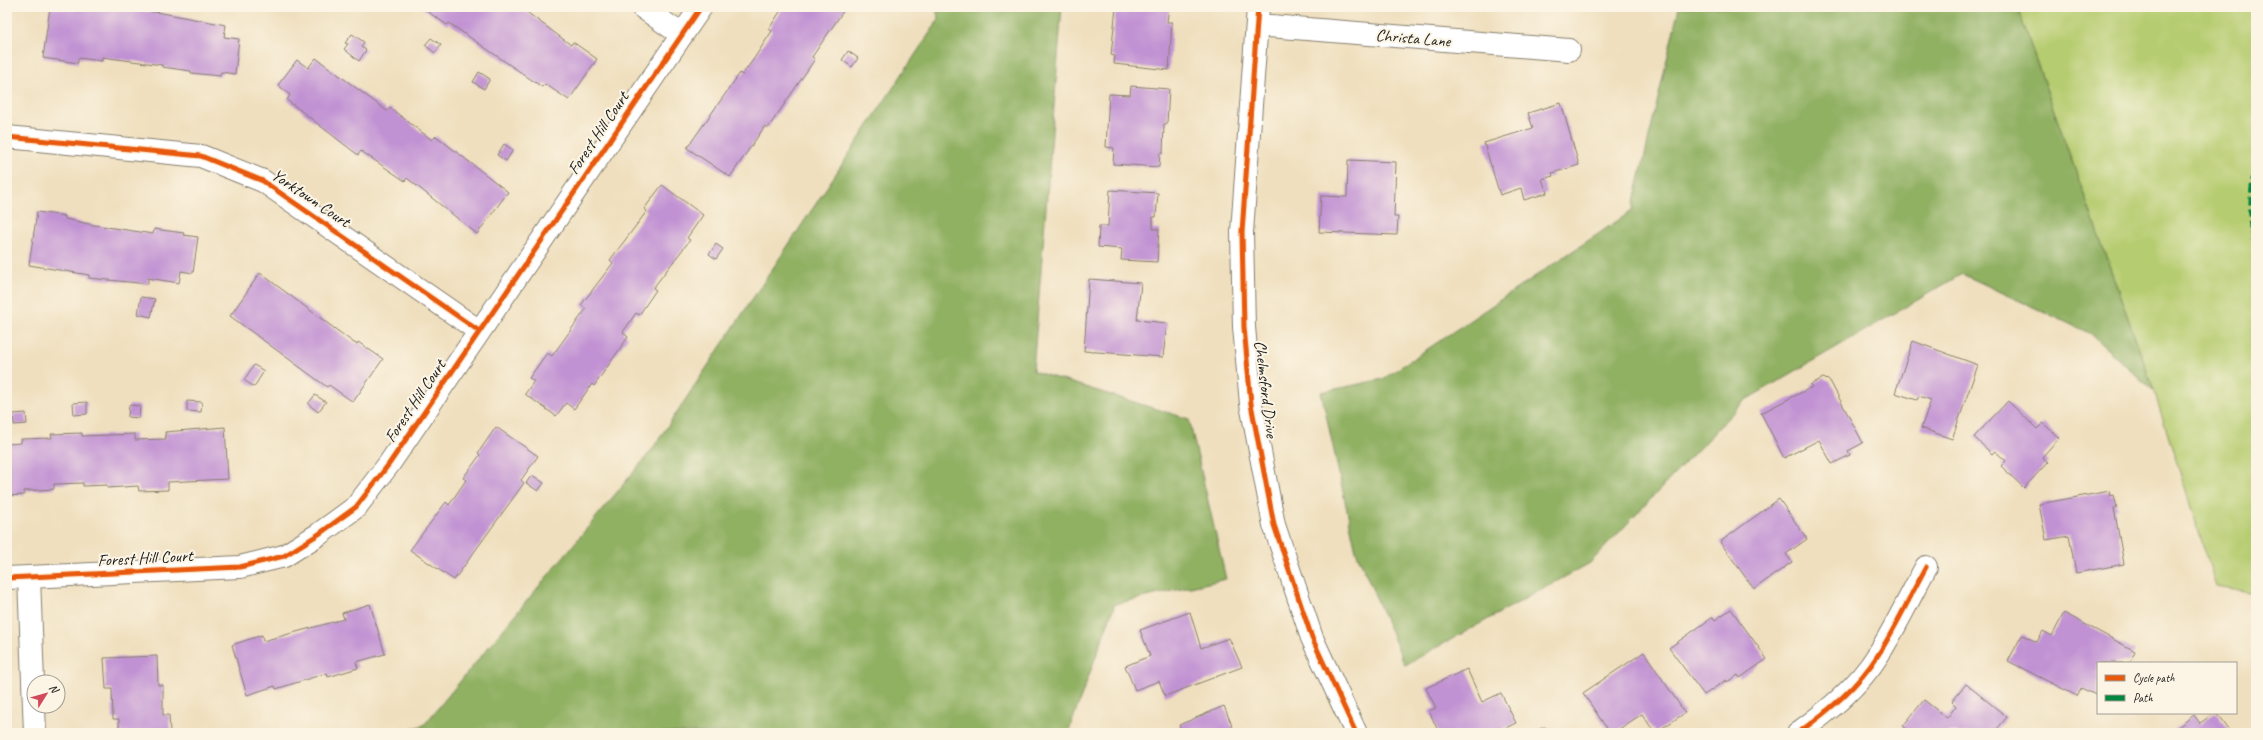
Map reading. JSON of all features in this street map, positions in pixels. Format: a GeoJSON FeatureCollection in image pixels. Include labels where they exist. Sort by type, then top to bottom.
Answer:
{"type":"FeatureCollection","features":[{"type":"Feature","properties":{"kind":"street"},"geometry":{"type":"LineString","coordinates":[[642,7],[682,34]]}},
{"type":"Feature","properties":{"kind":"street","name":"Forest Hill Court"},"geometry":{"type":"LineString","coordinates":[[7,578],[240,567],[284,556],[320,534],[356,507],[389,464],[701,7]]}},
{"type":"Feature","properties":{"kind":"street","name":"Christa Lane"},"geometry":{"type":"LineString","coordinates":[[1257,16],[1569,50]]}},
{"type":"Feature","properties":{"kind":"street","name":"Chelmsford Drive"},"geometry":{"type":"LineString","coordinates":[[1257,16],[1242,232],[1244,327],[1251,404],[1274,525],[1312,638],[1356,733]]}},
{"type":"Feature","properties":{"kind":"street","name":"Yorktown Court"},"geometry":{"type":"LineString","coordinates":[[7,137],[201,156],[263,181],[479,331]]}},
{"type":"Feature","properties":{"kind":"street"},"geometry":{"type":"LineString","coordinates":[[1798,733],[1830,710],[1856,684],[1878,656],[1926,567]]}},
{"type":"Feature","properties":{"kind":"street"},"geometry":{"type":"LineString","coordinates":[[28,578],[35,733]]}},
{"type":"Feature","properties":{"kind":"green space"},"geometry":{"type":"Polygon","coordinates":[[[935,7],[1062,7],[1033,371],[1189,419],[1226,579],[1115,604],[1068,733],[399,733],[424,725],[651,451],[939,19],[935,7]]]}},
{"type":"Feature","properties":{"kind":"green space"},"geometry":{"type":"Polygon","coordinates":[[[1679,7],[2017,7],[2154,391],[2089,333],[1962,274],[1744,401],[1590,563],[1405,665],[1356,551],[1321,392],[1383,379],[1632,211],[1679,7]]]}},
{"type":"Feature","properties":{"kind":"green space"},"geometry":{"type":"Polygon","coordinates":[[[2017,7],[2256,7],[2256,593],[2216,586],[2154,391],[2017,7]]]}},
{"type":"Feature","properties":{"kind":"building"},"geometry":{"type":"Polygon","coordinates":[[[50,7],[75,10],[76,7],[104,10],[104,7],[112,7],[162,13],[226,25],[224,37],[239,39],[235,74],[221,72],[220,76],[191,73],[191,71],[162,67],[162,65],[102,57],[102,61],[78,58],[78,63],[43,58],[50,7]]]}},
{"type":"Feature","properties":{"kind":"building"},"geometry":{"type":"Polygon","coordinates":[[[421,7],[520,7],[571,45],[573,42],[597,59],[569,100],[545,84],[542,87],[449,23],[447,25],[421,7]]]}},
{"type":"Feature","properties":{"kind":"building"},"geometry":{"type":"Polygon","coordinates":[[[783,7],[846,7],[812,57],[815,59],[768,128],[765,126],[730,177],[687,148],[740,73],[742,75],[753,60],[772,31],[769,29],[783,7]]]}},
{"type":"Feature","properties":{"kind":"building"},"geometry":{"type":"Polygon","coordinates":[[[1116,7],[1169,7],[1167,22],[1172,22],[1169,70],[1114,64],[1115,56],[1111,55],[1116,7]]]}},
{"type":"Feature","properties":{"kind":"building"},"geometry":{"type":"Polygon","coordinates":[[[352,34],[364,42],[361,47],[366,50],[359,61],[344,49],[348,44],[345,43],[352,34]]]}},
{"type":"Feature","properties":{"kind":"building"},"geometry":{"type":"Polygon","coordinates":[[[431,38],[441,45],[435,53],[425,45],[431,38]]]}},
{"type":"Feature","properties":{"kind":"building"},"geometry":{"type":"Polygon","coordinates":[[[848,51],[858,58],[852,67],[842,60],[848,51]]]}},
{"type":"Feature","properties":{"kind":"building"},"geometry":{"type":"Polygon","coordinates":[[[316,58],[387,111],[390,108],[432,140],[436,136],[508,192],[477,234],[407,178],[405,181],[361,151],[358,155],[287,100],[290,95],[278,85],[297,60],[308,68],[316,58]]]}},
{"type":"Feature","properties":{"kind":"building"},"geometry":{"type":"Polygon","coordinates":[[[479,72],[490,79],[484,89],[473,82],[479,72]]]}},
{"type":"Feature","properties":{"kind":"building"},"geometry":{"type":"Polygon","coordinates":[[[1131,86],[1169,89],[1167,124],[1164,124],[1163,153],[1160,153],[1159,167],[1113,164],[1114,148],[1106,147],[1109,94],[1130,95],[1131,86]]]}},
{"type":"Feature","properties":{"kind":"building"},"geometry":{"type":"Polygon","coordinates":[[[1561,103],[1579,165],[1552,173],[1553,176],[1542,179],[1547,193],[1524,200],[1521,188],[1500,195],[1484,143],[1533,128],[1528,113],[1561,103]]]}},
{"type":"Feature","properties":{"kind":"building"},"geometry":{"type":"Polygon","coordinates":[[[504,144],[513,150],[506,161],[497,155],[504,144]]]}},
{"type":"Feature","properties":{"kind":"building"},"geometry":{"type":"Polygon","coordinates":[[[1348,160],[1396,162],[1394,217],[1398,217],[1397,235],[1319,232],[1321,196],[1347,197],[1348,160]]]}},
{"type":"Feature","properties":{"kind":"building"},"geometry":{"type":"Polygon","coordinates":[[[662,185],[703,215],[687,238],[690,240],[653,288],[656,290],[639,315],[636,313],[623,332],[628,337],[594,386],[592,384],[574,409],[566,403],[556,416],[525,394],[534,381],[529,378],[547,353],[552,356],[586,309],[581,305],[613,263],[610,260],[647,211],[644,209],[662,185]]]}},
{"type":"Feature","properties":{"kind":"building"},"geometry":{"type":"Polygon","coordinates":[[[1110,190],[1158,193],[1156,217],[1153,217],[1153,229],[1159,229],[1157,262],[1121,260],[1122,249],[1098,247],[1099,226],[1108,226],[1110,190]]]}},
{"type":"Feature","properties":{"kind":"building"},"geometry":{"type":"Polygon","coordinates":[[[37,212],[65,216],[65,219],[94,225],[153,234],[154,229],[184,233],[183,235],[198,237],[193,273],[181,271],[179,283],[148,278],[148,284],[89,278],[89,275],[29,265],[37,212]]]}},
{"type":"Feature","properties":{"kind":"building"},"geometry":{"type":"Polygon","coordinates":[[[716,244],[723,249],[716,259],[709,254],[716,244]]]}},
{"type":"Feature","properties":{"kind":"building"},"geometry":{"type":"Polygon","coordinates":[[[260,273],[354,343],[357,344],[358,342],[383,359],[353,402],[329,385],[327,387],[230,316],[260,273]]]}},
{"type":"Feature","properties":{"kind":"building"},"geometry":{"type":"Polygon","coordinates":[[[1089,279],[1141,283],[1137,320],[1167,323],[1163,357],[1084,351],[1089,279]]]}},
{"type":"Feature","properties":{"kind":"building"},"geometry":{"type":"Polygon","coordinates":[[[141,297],[155,299],[151,317],[138,314],[141,297]]]}},
{"type":"Feature","properties":{"kind":"building"},"geometry":{"type":"Polygon","coordinates":[[[1913,341],[1978,365],[1952,439],[1921,428],[1931,400],[1919,396],[1917,400],[1895,393],[1913,341]]]}},
{"type":"Feature","properties":{"kind":"building"},"geometry":{"type":"Polygon","coordinates":[[[254,365],[264,371],[254,387],[244,380],[254,365]]]}},
{"type":"Feature","properties":{"kind":"building"},"geometry":{"type":"Polygon","coordinates":[[[1823,378],[1830,381],[1863,443],[1848,451],[1850,455],[1832,464],[1819,440],[1784,458],[1761,413],[1812,387],[1810,385],[1823,378]]]}},
{"type":"Feature","properties":{"kind":"building"},"geometry":{"type":"Polygon","coordinates":[[[315,395],[326,402],[318,412],[308,404],[315,395]]]}},
{"type":"Feature","properties":{"kind":"building"},"geometry":{"type":"Polygon","coordinates":[[[187,401],[202,402],[201,412],[187,411],[187,401]]]}},
{"type":"Feature","properties":{"kind":"building"},"geometry":{"type":"Polygon","coordinates":[[[2008,401],[2037,429],[2043,423],[2059,438],[2042,457],[2048,462],[2024,488],[2001,466],[2006,461],[1995,451],[1992,454],[1974,437],[2008,401]]]}},
{"type":"Feature","properties":{"kind":"building"},"geometry":{"type":"Polygon","coordinates":[[[87,402],[87,414],[74,415],[73,403],[87,402]]]}},
{"type":"Feature","properties":{"kind":"building"},"geometry":{"type":"Polygon","coordinates":[[[129,405],[140,406],[139,418],[128,417],[129,405]]]}},
{"type":"Feature","properties":{"kind":"building"},"geometry":{"type":"Polygon","coordinates":[[[26,413],[27,424],[14,425],[13,414],[26,413]]]}},
{"type":"Feature","properties":{"kind":"building"},"geometry":{"type":"Polygon","coordinates":[[[225,427],[228,479],[168,482],[168,490],[139,491],[138,486],[107,488],[107,485],[83,486],[83,483],[54,484],[54,489],[24,491],[24,495],[7,496],[7,444],[21,443],[21,439],[52,438],[51,434],[82,433],[82,436],[135,434],[135,440],[166,439],[165,432],[225,427]]]}},
{"type":"Feature","properties":{"kind":"building"},"geometry":{"type":"Polygon","coordinates":[[[496,427],[538,456],[521,480],[524,483],[454,580],[410,550],[446,502],[449,505],[466,480],[463,478],[480,455],[478,453],[496,427]]]}},
{"type":"Feature","properties":{"kind":"building"},"geometry":{"type":"Polygon","coordinates":[[[532,475],[544,483],[538,491],[526,483],[532,475]]]}},
{"type":"Feature","properties":{"kind":"building"},"geometry":{"type":"Polygon","coordinates":[[[2110,491],[2111,496],[2114,495],[2117,508],[2114,508],[2124,564],[2076,573],[2069,536],[2046,540],[2039,504],[2110,491]]]}},
{"type":"Feature","properties":{"kind":"building"},"geometry":{"type":"Polygon","coordinates":[[[1779,499],[1807,539],[1786,554],[1792,562],[1754,589],[1720,542],[1779,499]]]}},
{"type":"Feature","properties":{"kind":"building"},"geometry":{"type":"Polygon","coordinates":[[[370,604],[385,654],[356,662],[358,668],[328,677],[327,673],[276,689],[275,686],[247,695],[232,645],[262,635],[263,641],[344,619],[342,613],[370,604]]]}},
{"type":"Feature","properties":{"kind":"building"},"geometry":{"type":"Polygon","coordinates":[[[1731,609],[1767,659],[1740,678],[1738,675],[1727,682],[1726,680],[1704,695],[1669,648],[1713,617],[1715,620],[1731,609]]]}},
{"type":"Feature","properties":{"kind":"building"},"geometry":{"type":"Polygon","coordinates":[[[1190,612],[1201,648],[1229,638],[1242,667],[1165,696],[1159,681],[1135,690],[1125,666],[1150,656],[1140,630],[1190,612]]]}},
{"type":"Feature","properties":{"kind":"building"},"geometry":{"type":"Polygon","coordinates":[[[2064,613],[2135,651],[2130,662],[2097,662],[2097,696],[2081,688],[2077,696],[2008,661],[2022,635],[2037,642],[2043,631],[2052,636],[2064,613]]]}},
{"type":"Feature","properties":{"kind":"building"},"geometry":{"type":"Polygon","coordinates":[[[1644,652],[1685,713],[1655,733],[1642,714],[1613,733],[1610,733],[1583,693],[1644,652]]]}},
{"type":"Feature","properties":{"kind":"building"},"geometry":{"type":"Polygon","coordinates":[[[157,656],[158,685],[163,685],[163,715],[169,715],[170,733],[119,733],[119,719],[113,719],[112,689],[106,689],[104,658],[157,656]]]}},
{"type":"Feature","properties":{"kind":"building"},"geometry":{"type":"Polygon","coordinates":[[[1467,669],[1482,702],[1501,693],[1516,723],[1495,733],[1439,733],[1429,711],[1436,708],[1426,688],[1467,669]]]}},
{"type":"Feature","properties":{"kind":"building"},"geometry":{"type":"Polygon","coordinates":[[[1966,684],[2007,717],[1997,729],[2002,733],[1912,733],[1903,726],[1924,700],[1947,718],[1956,706],[1952,702],[1966,684]]]}},
{"type":"Feature","properties":{"kind":"building"},"geometry":{"type":"Polygon","coordinates":[[[1224,706],[1235,733],[1183,733],[1179,725],[1224,706]]]}},
{"type":"Feature","properties":{"kind":"building"},"geometry":{"type":"Polygon","coordinates":[[[2214,714],[2218,714],[2231,733],[2176,733],[2174,730],[2194,715],[2200,723],[2214,714]]]}},
{"type":"Feature","properties":{"kind":"building"},"geometry":{"type":"Polygon","coordinates":[[[1545,727],[1549,733],[1533,733],[1545,727]]]}},
{"type":"Feature","properties":{"kind":"marked path"},"geometry":{"type":"LineString","coordinates":[[2256,161],[2250,206],[2253,240],[2256,251]]}},
{"type":"Feature","properties":{"kind":"cycle path"},"geometry":{"type":"LineString","coordinates":[[7,578],[240,567],[284,556],[319,534],[356,507],[389,464],[701,7]]}},
{"type":"Feature","properties":{"kind":"cycle path"},"geometry":{"type":"LineString","coordinates":[[1258,7],[1242,232],[1244,327],[1251,404],[1274,525],[1312,638],[1356,733]]}},
{"type":"Feature","properties":{"kind":"cycle path"},"geometry":{"type":"LineString","coordinates":[[7,137],[201,156],[263,181],[479,331]]}},
{"type":"Feature","properties":{"kind":"cycle path"},"geometry":{"type":"LineString","coordinates":[[1798,733],[1842,698],[1870,667],[1891,634],[1926,567]]}}]}
